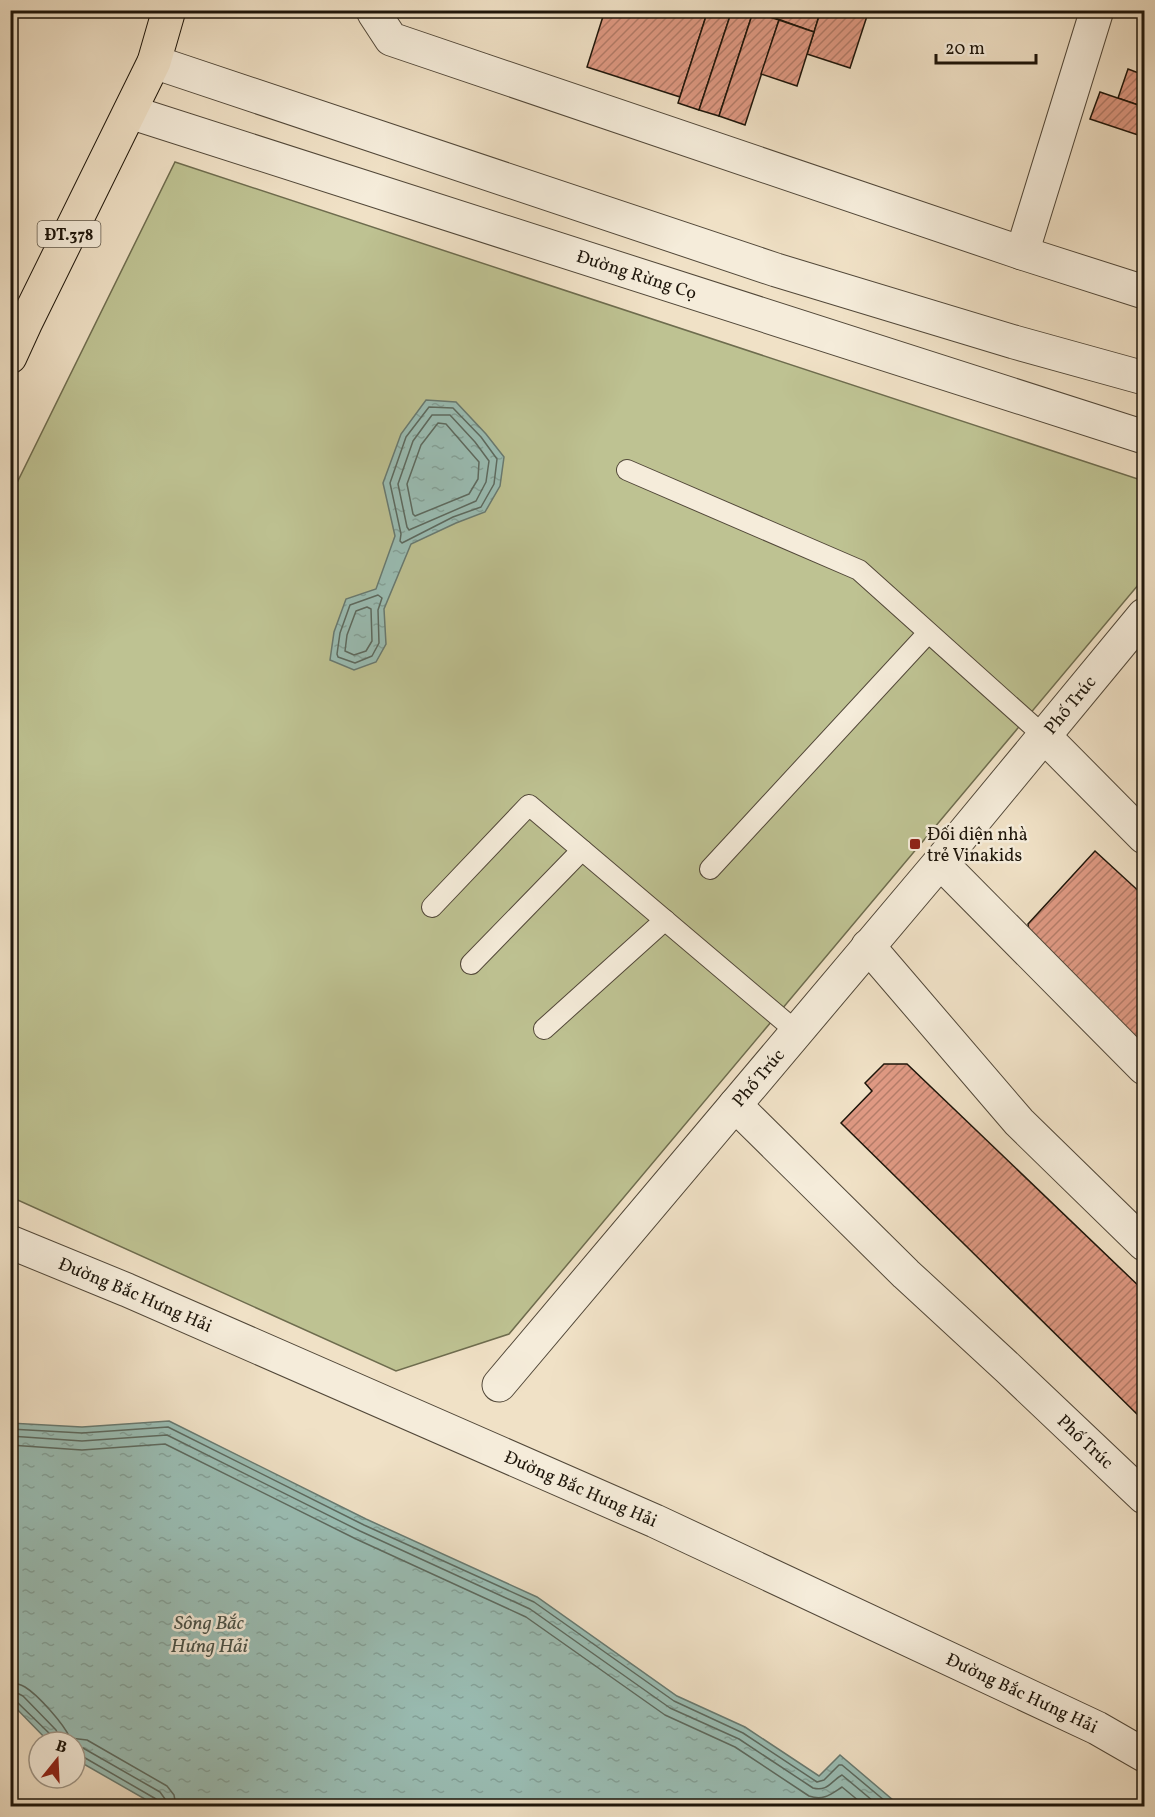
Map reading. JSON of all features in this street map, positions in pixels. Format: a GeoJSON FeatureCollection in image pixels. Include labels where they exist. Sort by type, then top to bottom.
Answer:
{"type":"FeatureCollection","features":[{"type":"Feature","properties":{"kind":"main road"},"geometry":{"type":"LineString","coordinates":[[154,62],[170,10]]}},
{"type":"Feature","properties":{"kind":"main road","name":"ĐT.378"},"geometry":{"type":"LineString","coordinates":[[10,357],[18,318],[130,112],[154,62]]}},
{"type":"Feature","properties":{"kind":"street"},"geometry":{"type":"LineString","coordinates":[[375,10],[374,14],[391,39],[1022,253],[1144,292]]}},
{"type":"Feature","properties":{"kind":"street"},"geometry":{"type":"LineString","coordinates":[[1022,253],[1097,10]]}},
{"type":"Feature","properties":{"kind":"street"},"geometry":{"type":"LineString","coordinates":[[154,62],[776,270],[1144,378]]}},
{"type":"Feature","properties":{"kind":"street","name":"Đường Rừng Cọ"},"geometry":{"type":"LineString","coordinates":[[130,112],[1144,437]]}},
{"type":"Feature","properties":{"kind":"street","name":"Phố Trúc"},"geometry":{"type":"LineString","coordinates":[[1141,624],[1044,736],[735,1105],[906,1274],[1144,1497]]}},
{"type":"Feature","properties":{"kind":"street"},"geometry":{"type":"LineString","coordinates":[[1044,736],[1144,837]]}},
{"type":"Feature","properties":{"kind":"street"},"geometry":{"type":"LineString","coordinates":[[940,862],[1144,1068]]}},
{"type":"Feature","properties":{"kind":"street"},"geometry":{"type":"LineString","coordinates":[[868,946],[1019,1122],[1144,1244]]}},
{"type":"Feature","properties":{"kind":"street"},"geometry":{"type":"LineString","coordinates":[[499,1385],[735,1105]]}},
{"type":"Feature","properties":{"kind":"street","name":"Đường Bắc Hưng Hải"},"geometry":{"type":"LineString","coordinates":[[10,1242],[148,1299],[655,1521],[1097,1728],[1144,1755]]}},
{"type":"Feature","properties":{"kind":"lane"},"geometry":{"type":"LineString","coordinates":[[627,470],[859,570],[1044,736]]}},
{"type":"Feature","properties":{"kind":"lane"},"geometry":{"type":"LineString","coordinates":[[710,869],[928,633]]}},
{"type":"Feature","properties":{"kind":"lane"},"geometry":{"type":"LineString","coordinates":[[432,907],[528,805],[797,1032]]}},
{"type":"Feature","properties":{"kind":"lane"},"geometry":{"type":"LineString","coordinates":[[471,964],[582,850]]}},
{"type":"Feature","properties":{"kind":"lane"},"geometry":{"type":"LineString","coordinates":[[544,1029],[665,920]]}},
{"type":"Feature","properties":{"kind":"green space"},"geometry":{"type":"Polygon","coordinates":[[[175,162],[1144,481],[1144,578],[509,1334],[396,1371],[11,1197],[10,497],[175,162]]]}},
{"type":"Feature","properties":{"kind":"water"},"geometry":{"type":"Polygon","coordinates":[[[426,400],[456,402],[486,434],[504,457],[500,486],[485,512],[411,544],[384,609],[386,644],[376,662],[354,670],[330,660],[334,632],[346,599],[376,589],[395,536],[383,483],[401,434],[426,400]]]}},
{"type":"Feature","properties":{"kind":"water","name":"Sông Bắc Hưng Hải"},"geometry":{"type":"Polygon","coordinates":[[[169,1421],[366,1519],[537,1597],[677,1696],[745,1727],[819,1776],[840,1755],[900,1806],[157,1806],[87,1766],[87,1730],[37,1730],[11,1703],[10,1423],[82,1427],[169,1421]]]}},
{"type":"Feature","properties":{"kind":"building"},"geometry":{"type":"Polygon","coordinates":[[[605,10],[708,10],[680,97],[587,67],[605,10]]]}},
{"type":"Feature","properties":{"kind":"building"},"geometry":{"type":"Polygon","coordinates":[[[708,10],[732,10],[699,110],[678,103],[708,10]]]}},
{"type":"Feature","properties":{"kind":"building"},"geometry":{"type":"Polygon","coordinates":[[[732,10],[753,12],[719,116],[699,110],[732,10]]]}},
{"type":"Feature","properties":{"kind":"building"},"geometry":{"type":"Polygon","coordinates":[[[753,10],[821,10],[814,32],[753,10]]]}},
{"type":"Feature","properties":{"kind":"building"},"geometry":{"type":"Polygon","coordinates":[[[821,10],[869,10],[850,68],[807,54],[821,10]]]}},
{"type":"Feature","properties":{"kind":"building"},"geometry":{"type":"Polygon","coordinates":[[[753,12],[779,20],[745,125],[719,116],[753,12]]]}},
{"type":"Feature","properties":{"kind":"building"},"geometry":{"type":"Polygon","coordinates":[[[779,20],[814,32],[797,86],[761,74],[779,20]]]}},
{"type":"Feature","properties":{"kind":"building"},"geometry":{"type":"Polygon","coordinates":[[[1128,69],[1144,75],[1144,107],[1118,98],[1128,69]]]}},
{"type":"Feature","properties":{"kind":"building"},"geometry":{"type":"Polygon","coordinates":[[[1100,92],[1144,107],[1144,137],[1090,119],[1100,92]]]}},
{"type":"Feature","properties":{"kind":"building"},"geometry":{"type":"Polygon","coordinates":[[[1095,851],[1144,896],[1144,1045],[1031,942],[1028,924],[1095,851]]]}},
{"type":"Feature","properties":{"kind":"building"},"geometry":{"type":"Polygon","coordinates":[[[884,1064],[907,1064],[1144,1291],[1144,1421],[841,1123],[872,1091],[865,1083],[884,1064]]]}},
{"type":"Feature","properties":{"kind":"place","name":"Đối diện nhà trẻ Vinakids"},"geometry":{"type":"Point","coordinates":[915,844]}}]}
